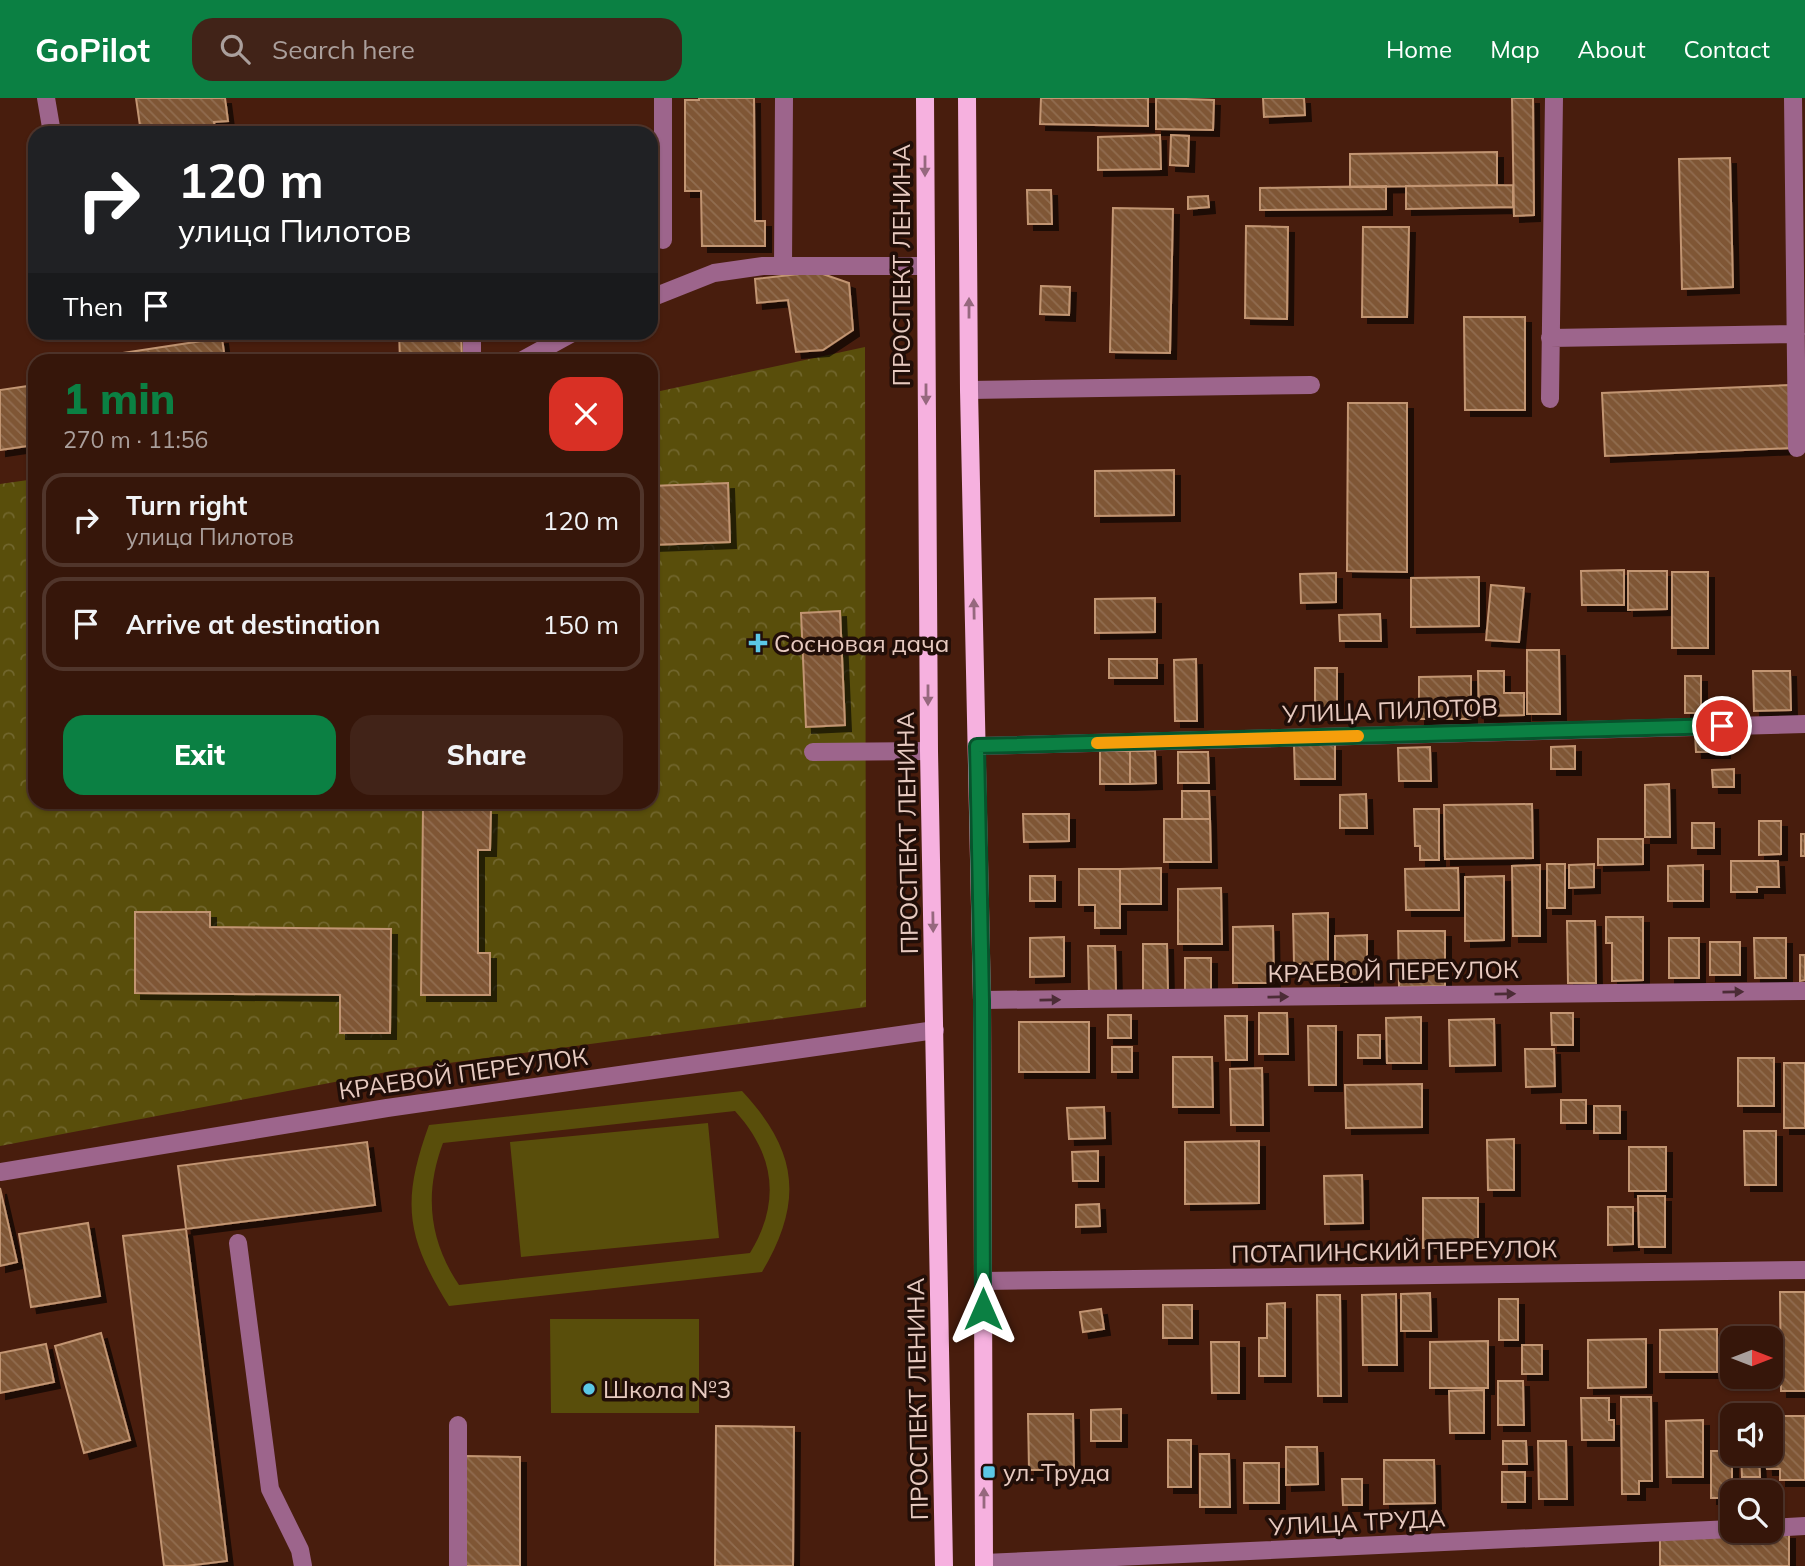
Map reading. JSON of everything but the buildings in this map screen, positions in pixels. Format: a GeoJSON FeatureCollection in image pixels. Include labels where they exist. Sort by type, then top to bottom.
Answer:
{"type":"FeatureCollection","features":[{"type":"Feature","properties":{"kind":"main road","name":"ПРОСПЕКТ ЛЕНИНА"},"geometry":{"type":"LineString","coordinates":[[925,98],[929,751],[944,1566]]}},
{"type":"Feature","properties":{"kind":"main road"},"geometry":{"type":"LineString","coordinates":[[967,98],[969,390],[982,1000],[984,1565]]}},
{"type":"Feature","properties":{"kind":"street"},"geometry":{"type":"LineString","coordinates":[[46,98],[51,126]]}},
{"type":"Feature","properties":{"kind":"street"},"geometry":{"type":"LineString","coordinates":[[663,98],[663,240]]}},
{"type":"Feature","properties":{"kind":"street"},"geometry":{"type":"LineString","coordinates":[[783,266],[784,98]]}},
{"type":"Feature","properties":{"kind":"street"},"geometry":{"type":"LineString","coordinates":[[1550,399],[1554,98]]}},
{"type":"Feature","properties":{"kind":"street"},"geometry":{"type":"LineString","coordinates":[[1793,98],[1797,448]]}},
{"type":"Feature","properties":{"kind":"street"},"geometry":{"type":"LineString","coordinates":[[658,295],[714,274],[764,266],[926,266]]}},
{"type":"Feature","properties":{"kind":"street"},"geometry":{"type":"LineString","coordinates":[[1550,338],[1796,334]]}},
{"type":"Feature","properties":{"kind":"street"},"geometry":{"type":"LineString","coordinates":[[534,354],[559,340]]}},
{"type":"Feature","properties":{"kind":"street"},"geometry":{"type":"LineString","coordinates":[[969,390],[1311,385]]}},
{"type":"Feature","properties":{"kind":"street","name":"УЛИЦА ПИЛОТОВ"},"geometry":{"type":"LineString","coordinates":[[977,746],[1805,723]]}},
{"type":"Feature","properties":{"kind":"street"},"geometry":{"type":"LineString","coordinates":[[813,752],[929,751]]}},
{"type":"Feature","properties":{"kind":"street","name":"КРАЕВОЙ ПЕРЕУЛОК"},"geometry":{"type":"LineString","coordinates":[[982,1000],[1805,991]]}},
{"type":"Feature","properties":{"kind":"street","name":"КРАЕВОЙ ПЕРЕУЛОК"},"geometry":{"type":"LineString","coordinates":[[0,1172],[387,1108],[935,1030]]}},
{"type":"Feature","properties":{"kind":"street"},"geometry":{"type":"LineString","coordinates":[[238,1242],[270,1489],[300,1550],[303,1566]]}},
{"type":"Feature","properties":{"kind":"street","name":"ПОТАПИНСКИЙ ПЕРЕУЛОК"},"geometry":{"type":"LineString","coordinates":[[983,1281],[1805,1270]]}},
{"type":"Feature","properties":{"kind":"street"},"geometry":{"type":"LineString","coordinates":[[458,1425],[458,1566]]}},
{"type":"Feature","properties":{"kind":"street"},"geometry":{"type":"LineString","coordinates":[[1783,1527],[1805,1526]]}},
{"type":"Feature","properties":{"kind":"street","name":"УЛИЦА ТРУДА"},"geometry":{"type":"LineString","coordinates":[[984,1565],[1720,1531]]}},
{"type":"Feature","properties":{"kind":"green space","name":"Сосновая дача"},"geometry":{"type":"Polygon","coordinates":[[[865,347],[866,1007],[397,1070],[0,1146],[0,484],[28,480],[28,809],[658,809],[658,391],[865,347]]]}},
{"type":"Feature","properties":{"kind":"green space"},"geometry":{"type":"Polygon","coordinates":[[[742,1091],[761,1113],[784,1156],[789,1177],[789,1199],[784,1222],[762,1272],[449,1306],[424,1259],[412,1218],[414,1176],[429,1125],[742,1091]],[[735,1111],[443,1143],[433,1180],[432,1198],[441,1251],[459,1285],[750,1253],[766,1215],[769,1179],[759,1145],[735,1111]]]}},
{"type":"Feature","properties":{"kind":"green space"},"geometry":{"type":"Polygon","coordinates":[[[708,1123],[719,1238],[521,1257],[510,1142],[708,1123]]]}},
{"type":"Feature","properties":{"kind":"green space"},"geometry":{"type":"Polygon","coordinates":[[[550,1319],[699,1319],[699,1413],[551,1413],[550,1319]]]}},
{"type":"Feature","properties":{"kind":"slow traffic"},"geometry":{"type":"LineString","coordinates":[[1097,743],[1358,736]]}},
{"type":"Feature","properties":{"kind":"place","name":"Сосновая дача"},"geometry":{"type":"Point","coordinates":[758,643]}},
{"type":"Feature","properties":{"kind":"place","name":"Школа №3"},"geometry":{"type":"Point","coordinates":[589,1389]}},
{"type":"Feature","properties":{"kind":"place","name":"ул. Труда"},"geometry":{"type":"Point","coordinates":[989,1472]}},
{"type":"Feature","properties":{"kind":"route"},"geometry":{"type":"LineString","coordinates":[[983,1309],[982,1000],[977,746],[1722,726]]}}]}
